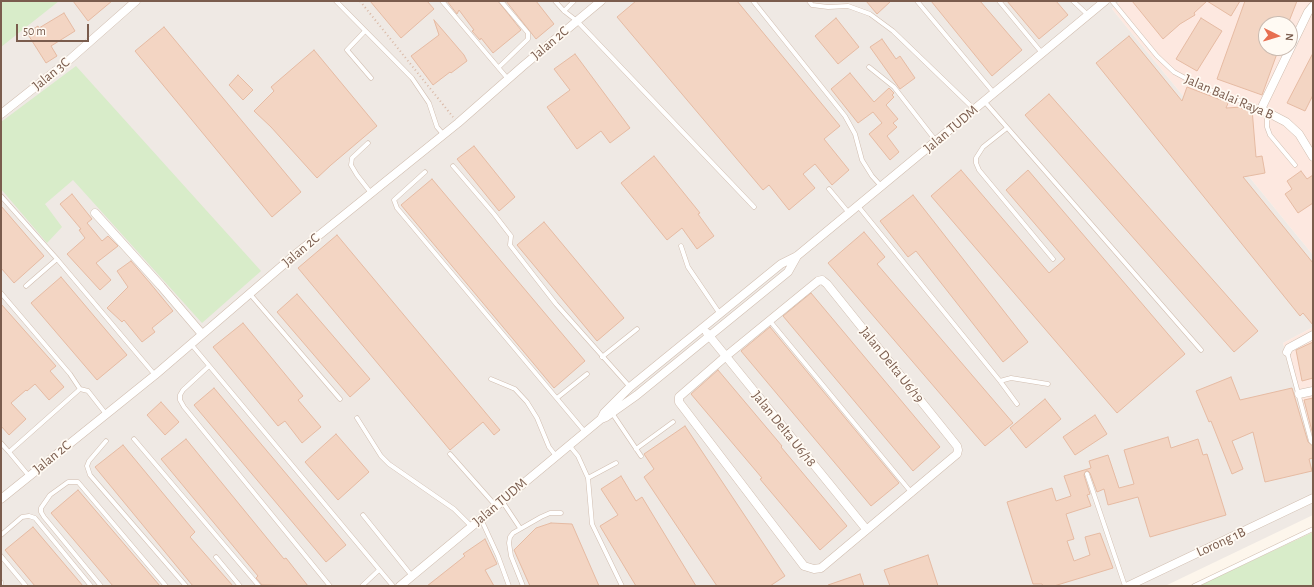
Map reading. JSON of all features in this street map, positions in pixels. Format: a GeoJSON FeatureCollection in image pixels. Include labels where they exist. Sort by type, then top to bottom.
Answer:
{"type":"FeatureCollection","features":[{"type":"Feature","properties":{"kind":"street","name":"Jalan 3C"},"geometry":{"type":"LineString","coordinates":[[1,114],[68,61],[136,1]]}},
{"type":"Feature","properties":{"kind":"street","name":"Jalan 2C"},"geometry":{"type":"LineString","coordinates":[[1,499],[155,375],[297,252],[444,135],[601,1]]}},
{"type":"Feature","properties":{"kind":"street","name":"Jalan TUDM"},"geometry":{"type":"LineString","coordinates":[[601,419],[604,413],[630,387],[782,264],[797,256],[1105,1]]}},
{"type":"Feature","properties":{"kind":"street"},"geometry":{"type":"LineString","coordinates":[[1264,110],[1308,12],[1313,6]]}},
{"type":"Feature","properties":{"kind":"street","name":"Jalan Balai Raya B"},"geometry":{"type":"LineString","coordinates":[[1264,110],[1286,122],[1299,134],[1313,157]]}},
{"type":"Feature","properties":{"kind":"street"},"geometry":{"type":"LineString","coordinates":[[95,213],[202,334]]}},
{"type":"Feature","properties":{"kind":"street","name":"Jalan TUDM"},"geometry":{"type":"LineString","coordinates":[[404,585],[412,576],[569,445],[601,419],[637,395],[788,272],[797,256]]}},
{"type":"Feature","properties":{"kind":"street","name":"Jalan Delta U6/19"},"geometry":{"type":"LineString","coordinates":[[770,320],[818,281],[822,280],[827,284],[957,446],[957,454],[911,492]]}},
{"type":"Feature","properties":{"kind":"street"},"geometry":{"type":"LineString","coordinates":[[770,320],[679,397],[679,402],[804,566],[814,569],[820,568],[911,492]]}},
{"type":"Feature","properties":{"kind":"street","name":"Jalan Delta U6/18"},"geometry":{"type":"LineString","coordinates":[[703,328],[866,529]]}},
{"type":"Feature","properties":{"kind":"street"},"geometry":{"type":"LineString","coordinates":[[1287,352],[1289,348],[1313,335]]}},
{"type":"Feature","properties":{"kind":"street"},"geometry":{"type":"LineString","coordinates":[[1299,394],[1313,391]]}},
{"type":"Feature","properties":{"kind":"street","name":"Lorong 1B"},"geometry":{"type":"LineString","coordinates":[[1127,586],[1313,498]]}},
{"type":"Feature","properties":{"kind":"lane"},"geometry":{"type":"LineString","coordinates":[[336,1],[412,78],[429,103],[437,127],[444,135]]}},
{"type":"Feature","properties":{"kind":"lane"},"geometry":{"type":"LineString","coordinates":[[442,1],[508,79]]}},
{"type":"Feature","properties":{"kind":"lane"},"geometry":{"type":"LineString","coordinates":[[499,68],[528,39],[528,33],[501,1]]}},
{"type":"Feature","properties":{"kind":"lane"},"geometry":{"type":"LineString","coordinates":[[555,1],[564,11],[577,21],[754,206]]}},
{"type":"Feature","properties":{"kind":"lane"},"geometry":{"type":"LineString","coordinates":[[564,11],[574,1]]}},
{"type":"Feature","properties":{"kind":"lane"},"geometry":{"type":"LineString","coordinates":[[753,1],[845,116],[855,134],[862,160],[881,187]]}},
{"type":"Feature","properties":{"kind":"lane"},"geometry":{"type":"LineString","coordinates":[[809,1],[812,5],[828,7],[848,6],[870,14],[898,36],[975,109]]}},
{"type":"Feature","properties":{"kind":"lane"},"geometry":{"type":"LineString","coordinates":[[917,1],[994,93]]}},
{"type":"Feature","properties":{"kind":"lane"},"geometry":{"type":"LineString","coordinates":[[999,1],[1043,53]]}},
{"type":"Feature","properties":{"kind":"lane"},"geometry":{"type":"LineString","coordinates":[[1073,1],[1088,15]]}},
{"type":"Feature","properties":{"kind":"lane","name":"Jalan Balai Raya B"},"geometry":{"type":"LineString","coordinates":[[1112,1],[1157,56],[1174,72],[1200,86],[1264,110]]}},
{"type":"Feature","properties":{"kind":"lane"},"geometry":{"type":"LineString","coordinates":[[365,31],[347,50],[371,78]]}},
{"type":"Feature","properties":{"kind":"lane"},"geometry":{"type":"LineString","coordinates":[[868,67],[894,87],[936,141]]}},
{"type":"Feature","properties":{"kind":"lane"},"geometry":{"type":"LineString","coordinates":[[984,101],[1201,350]]}},
{"type":"Feature","properties":{"kind":"lane"},"geometry":{"type":"LineString","coordinates":[[1264,110],[1270,135],[1295,165]]}},
{"type":"Feature","properties":{"kind":"lane"},"geometry":{"type":"LineString","coordinates":[[1007,128],[982,147],[976,158],[976,163],[979,170],[1053,259]]}},
{"type":"Feature","properties":{"kind":"lane"},"geometry":{"type":"LineString","coordinates":[[368,143],[352,158],[352,164],[357,175],[371,194]]}},
{"type":"Feature","properties":{"kind":"lane"},"geometry":{"type":"LineString","coordinates":[[453,166],[511,236],[510,245],[556,304],[630,387]]}},
{"type":"Feature","properties":{"kind":"lane"},"geometry":{"type":"LineString","coordinates":[[425,172],[394,200],[397,208],[585,432]]}},
{"type":"Feature","properties":{"kind":"lane"},"geometry":{"type":"LineString","coordinates":[[829,189],[849,213]]}},
{"type":"Feature","properties":{"kind":"lane"},"geometry":{"type":"LineString","coordinates":[[1,196],[57,259],[155,375]]}},
{"type":"Feature","properties":{"kind":"lane"},"geometry":{"type":"LineString","coordinates":[[857,206],[1000,381],[1017,404]]}},
{"type":"Feature","properties":{"kind":"lane"},"geometry":{"type":"LineString","coordinates":[[681,246],[688,267],[720,314]]}},
{"type":"Feature","properties":{"kind":"lane"},"geometry":{"type":"LineString","coordinates":[[26,286],[57,259]]}},
{"type":"Feature","properties":{"kind":"lane"},"geometry":{"type":"LineString","coordinates":[[1,292],[70,374],[80,389],[88,391],[106,414]]}},
{"type":"Feature","properties":{"kind":"lane"},"geometry":{"type":"LineString","coordinates":[[250,293],[340,399]]}},
{"type":"Feature","properties":{"kind":"lane"},"geometry":{"type":"LineString","coordinates":[[770,320],[911,492]]}},
{"type":"Feature","properties":{"kind":"lane"},"geometry":{"type":"LineString","coordinates":[[602,357],[638,330]]}},
{"type":"Feature","properties":{"kind":"lane"},"geometry":{"type":"LineString","coordinates":[[190,344],[393,586]]}},
{"type":"Feature","properties":{"kind":"lane"},"geometry":{"type":"LineString","coordinates":[[1287,352],[1311,441],[1313,443]]}},
{"type":"Feature","properties":{"kind":"lane"},"geometry":{"type":"LineString","coordinates":[[209,366],[183,390],[180,394],[180,400],[189,414],[330,586]]}},
{"type":"Feature","properties":{"kind":"lane"},"geometry":{"type":"LineString","coordinates":[[557,398],[587,374]]}},
{"type":"Feature","properties":{"kind":"lane"},"geometry":{"type":"LineString","coordinates":[[1000,381],[1011,378],[1048,384]]}},
{"type":"Feature","properties":{"kind":"lane"},"geometry":{"type":"LineString","coordinates":[[492,379],[515,389],[527,402],[537,418],[549,447],[556,456]]}},
{"type":"Feature","properties":{"kind":"lane"},"geometry":{"type":"LineString","coordinates":[[9,452],[80,389]]}},
{"type":"Feature","properties":{"kind":"lane"},"geometry":{"type":"LineString","coordinates":[[612,413],[641,456]]}},
{"type":"Feature","properties":{"kind":"lane"},"geometry":{"type":"LineString","coordinates":[[357,418],[381,456],[389,464],[454,509],[471,526]]}},
{"type":"Feature","properties":{"kind":"lane"},"geometry":{"type":"LineString","coordinates":[[636,449],[673,422]]}},
{"type":"Feature","properties":{"kind":"lane"},"geometry":{"type":"LineString","coordinates":[[134,439],[259,586]]}},
{"type":"Feature","properties":{"kind":"lane"},"geometry":{"type":"LineString","coordinates":[[106,441],[89,461],[87,466],[90,475],[186,586]]}},
{"type":"Feature","properties":{"kind":"lane"},"geometry":{"type":"LineString","coordinates":[[1,443],[28,476]]}},
{"type":"Feature","properties":{"kind":"lane"},"geometry":{"type":"LineString","coordinates":[[569,445],[578,456],[588,478],[592,524],[622,586]]}},
{"type":"Feature","properties":{"kind":"lane"},"geometry":{"type":"LineString","coordinates":[[450,454],[499,503],[520,528]]}},
{"type":"Feature","properties":{"kind":"lane"},"geometry":{"type":"LineString","coordinates":[[588,478],[616,464]]}},
{"type":"Feature","properties":{"kind":"lane"},"geometry":{"type":"LineString","coordinates":[[1087,474],[1127,586]]}},
{"type":"Feature","properties":{"kind":"lane"},"geometry":{"type":"LineString","coordinates":[[101,586],[41,512],[41,508],[50,495],[68,482],[78,482],[166,586]]}},
{"type":"Feature","properties":{"kind":"lane"},"geometry":{"type":"LineString","coordinates":[[523,586],[511,556],[509,543],[513,533],[550,513],[561,513]]}},
{"type":"Feature","properties":{"kind":"lane"},"geometry":{"type":"LineString","coordinates":[[363,515],[412,576]]}},
{"type":"Feature","properties":{"kind":"lane"},"geometry":{"type":"LineString","coordinates":[[1,535],[22,516],[35,518],[91,586]]}},
{"type":"Feature","properties":{"kind":"lane"},"geometry":{"type":"LineString","coordinates":[[481,518],[498,556],[509,586]]}},
{"type":"Feature","properties":{"kind":"lane"},"geometry":{"type":"LineString","coordinates":[[1194,586],[1313,529]]}},
{"type":"Feature","properties":{"kind":"lane"},"geometry":{"type":"LineString","coordinates":[[1,556],[26,586]]}},
{"type":"Feature","properties":{"kind":"lane"},"geometry":{"type":"LineString","coordinates":[[216,557],[240,586]]}},
{"type":"Feature","properties":{"kind":"lane"},"geometry":{"type":"LineString","coordinates":[[362,586],[379,570]]}},
{"type":"Feature","properties":{"kind":"path"},"geometry":{"type":"LineString","coordinates":[[360,1],[458,123]]}},
{"type":"Feature","properties":{"kind":"shaded area"},"geometry":{"type":"Polygon","coordinates":[[[1,1],[1120,1],[1112,9],[1313,255],[1313,327],[1283,343],[1313,447],[1313,515],[1165,586],[1,586],[1,1]]]}},
{"type":"Feature","properties":{"kind":"shaded area"},"geometry":{"type":"Polygon","coordinates":[[[1121,1],[1313,1],[1313,255],[1112,9],[1121,1]]]}},
{"type":"Feature","properties":{"kind":"shaded area"},"geometry":{"type":"Polygon","coordinates":[[[1313,327],[1313,447],[1283,343],[1313,327]]]}},
{"type":"Feature","properties":{"kind":"green space"},"geometry":{"type":"Polygon","coordinates":[[[1,1],[59,1],[1,47],[1,1]]]}},
{"type":"Feature","properties":{"kind":"green space"},"geometry":{"type":"Polygon","coordinates":[[[76,66],[261,271],[202,323],[73,180],[45,204],[62,227],[47,243],[1,189],[1,122],[76,66]]]}},
{"type":"Feature","properties":{"kind":"green space"},"geometry":{"type":"Polygon","coordinates":[[[1313,532],[1313,586],[1198,586],[1313,532]]]}},
{"type":"Feature","properties":{"kind":"building"},"geometry":{"type":"Polygon","coordinates":[[[73,1],[112,1],[88,21],[73,1]]]}},
{"type":"Feature","properties":{"kind":"building"},"geometry":{"type":"Polygon","coordinates":[[[370,1],[427,1],[434,9],[401,38],[370,1]]]}},
{"type":"Feature","properties":{"kind":"building"},"geometry":{"type":"Polygon","coordinates":[[[447,1],[498,1],[521,30],[493,53],[481,38],[480,40],[472,31],[474,30],[459,10],[457,14],[447,1]]]}},
{"type":"Feature","properties":{"kind":"building"},"geometry":{"type":"Polygon","coordinates":[[[506,1],[536,1],[554,24],[536,39],[506,1]]]}},
{"type":"Feature","properties":{"kind":"building"},"geometry":{"type":"Polygon","coordinates":[[[636,1],[737,1],[840,126],[824,139],[849,170],[832,185],[815,164],[803,174],[815,188],[789,210],[769,185],[763,190],[617,17],[636,1]]]}},
{"type":"Feature","properties":{"kind":"building"},"geometry":{"type":"Polygon","coordinates":[[[866,1],[891,1],[877,14],[866,1]]]}},
{"type":"Feature","properties":{"kind":"building"},"geometry":{"type":"Polygon","coordinates":[[[931,1],[980,1],[1022,50],[992,76],[931,1]]]}},
{"type":"Feature","properties":{"kind":"building"},"geometry":{"type":"Polygon","coordinates":[[[1007,1],[1056,1],[1068,15],[1039,39],[1007,1]]]}},
{"type":"Feature","properties":{"kind":"building"},"geometry":{"type":"Polygon","coordinates":[[[1132,1],[1207,1],[1194,13],[1195,15],[1180,24],[1163,39],[1132,1]]]}},
{"type":"Feature","properties":{"kind":"building"},"geometry":{"type":"Polygon","coordinates":[[[1207,1],[1240,1],[1231,16],[1207,1]]]}},
{"type":"Feature","properties":{"kind":"building"},"geometry":{"type":"Polygon","coordinates":[[[1245,1],[1297,1],[1291,16],[1258,16],[1258,56],[1276,56],[1262,95],[1217,79],[1245,1]]]}},
{"type":"Feature","properties":{"kind":"building"},"geometry":{"type":"Polygon","coordinates":[[[64,13],[75,31],[51,46],[57,56],[46,63],[27,33],[38,26],[39,28],[64,13]]]}},
{"type":"Feature","properties":{"kind":"building"},"geometry":{"type":"Polygon","coordinates":[[[836,18],[859,47],[838,64],[815,36],[836,18]]]}},
{"type":"Feature","properties":{"kind":"building"},"geometry":{"type":"Polygon","coordinates":[[[1201,18],[1222,31],[1197,71],[1176,59],[1201,18]]]}},
{"type":"Feature","properties":{"kind":"building"},"geometry":{"type":"Polygon","coordinates":[[[434,20],[464,55],[467,61],[433,85],[411,56],[439,35],[434,20]]]}},
{"type":"Feature","properties":{"kind":"building"},"geometry":{"type":"Polygon","coordinates":[[[164,27],[301,192],[272,217],[135,51],[164,27]]]}},
{"type":"Feature","properties":{"kind":"building"},"geometry":{"type":"Polygon","coordinates":[[[1129,36],[1182,101],[1187,87],[1221,100],[1229,101],[1226,108],[1242,107],[1242,109],[1252,109],[1256,157],[1262,156],[1265,173],[1243,177],[1313,263],[1313,325],[1303,313],[1300,316],[1096,63],[1129,36]]]}},
{"type":"Feature","properties":{"kind":"building"},"geometry":{"type":"Polygon","coordinates":[[[882,39],[896,59],[900,56],[915,78],[900,89],[870,47],[882,39]]]}},
{"type":"Feature","properties":{"kind":"building"},"geometry":{"type":"Polygon","coordinates":[[[314,50],[377,126],[317,178],[271,127],[254,111],[274,91],[271,87],[314,50]]]}},
{"type":"Feature","properties":{"kind":"building"},"geometry":{"type":"Polygon","coordinates":[[[1313,53],[1313,95],[1305,111],[1287,103],[1313,53]]]}},
{"type":"Feature","properties":{"kind":"building"},"geometry":{"type":"Polygon","coordinates":[[[575,54],[630,128],[610,143],[601,131],[577,149],[547,107],[570,90],[554,69],[575,54]]]}},
{"type":"Feature","properties":{"kind":"building"},"geometry":{"type":"Polygon","coordinates":[[[850,73],[874,102],[889,88],[894,93],[892,95],[894,97],[886,105],[898,119],[893,123],[897,127],[887,136],[899,152],[890,160],[869,134],[882,123],[873,112],[858,123],[831,89],[850,73]]]}},
{"type":"Feature","properties":{"kind":"building"},"geometry":{"type":"Polygon","coordinates":[[[238,75],[253,90],[243,100],[229,85],[238,75]]]}},
{"type":"Feature","properties":{"kind":"building"},"geometry":{"type":"Polygon","coordinates":[[[1049,94],[1258,331],[1234,352],[1025,115],[1049,94]]]}},
{"type":"Feature","properties":{"kind":"building"},"geometry":{"type":"Polygon","coordinates":[[[474,146],[515,197],[499,211],[457,159],[474,146]]]}},
{"type":"Feature","properties":{"kind":"building"},"geometry":{"type":"Polygon","coordinates":[[[654,156],[700,213],[698,214],[714,236],[697,249],[682,228],[667,240],[621,183],[654,156]]]}},
{"type":"Feature","properties":{"kind":"building"},"geometry":{"type":"Polygon","coordinates":[[[961,170],[1049,273],[1065,259],[1006,190],[1028,170],[1185,354],[1117,413],[931,196],[961,170]]]}},
{"type":"Feature","properties":{"kind":"building"},"geometry":{"type":"Polygon","coordinates":[[[1301,171],[1307,179],[1313,175],[1313,203],[1298,213],[1285,194],[1292,189],[1287,181],[1301,171]]]}},
{"type":"Feature","properties":{"kind":"building"},"geometry":{"type":"Polygon","coordinates":[[[432,179],[585,361],[554,388],[401,205],[432,179]]]}},
{"type":"Feature","properties":{"kind":"building"},"geometry":{"type":"Polygon","coordinates":[[[72,194],[92,219],[87,223],[102,241],[108,236],[118,246],[96,263],[111,280],[100,290],[67,254],[85,238],[79,230],[81,229],[60,204],[72,194]]]}},
{"type":"Feature","properties":{"kind":"building"},"geometry":{"type":"Polygon","coordinates":[[[913,195],[1028,342],[1003,362],[916,251],[908,257],[880,221],[913,195]]]}},
{"type":"Feature","properties":{"kind":"building"},"geometry":{"type":"Polygon","coordinates":[[[1,206],[44,256],[14,283],[1,268],[1,206]]]}},
{"type":"Feature","properties":{"kind":"building"},"geometry":{"type":"Polygon","coordinates":[[[544,222],[624,318],[597,341],[517,245],[544,222]]]}},
{"type":"Feature","properties":{"kind":"building"},"geometry":{"type":"Polygon","coordinates":[[[864,232],[885,257],[877,264],[1013,423],[985,446],[828,263],[864,232]]]}},
{"type":"Feature","properties":{"kind":"building"},"geometry":{"type":"Polygon","coordinates":[[[337,235],[500,430],[494,435],[483,422],[450,450],[298,268],[337,235]]]}},
{"type":"Feature","properties":{"kind":"building"},"geometry":{"type":"Polygon","coordinates":[[[131,261],[173,311],[152,328],[155,332],[142,342],[124,320],[122,322],[107,308],[128,287],[117,271],[131,261]]]}},
{"type":"Feature","properties":{"kind":"building"},"geometry":{"type":"Polygon","coordinates":[[[61,277],[127,355],[97,380],[31,303],[61,277]]]}},
{"type":"Feature","properties":{"kind":"building"},"geometry":{"type":"Polygon","coordinates":[[[811,293],[940,447],[913,471],[783,316],[811,293]]]}},
{"type":"Feature","properties":{"kind":"building"},"geometry":{"type":"Polygon","coordinates":[[[297,294],[370,379],[350,397],[277,312],[297,294]]]}},
{"type":"Feature","properties":{"kind":"building"},"geometry":{"type":"Polygon","coordinates":[[[1,304],[56,366],[50,371],[64,387],[49,400],[35,384],[11,403],[26,419],[9,435],[1,426],[1,304]]]}},
{"type":"Feature","properties":{"kind":"building"},"geometry":{"type":"Polygon","coordinates":[[[243,323],[303,396],[298,400],[321,427],[302,443],[285,421],[278,426],[213,347],[243,323]]]}},
{"type":"Feature","properties":{"kind":"building"},"geometry":{"type":"Polygon","coordinates":[[[770,327],[899,483],[871,506],[741,351],[770,327]]]}},
{"type":"Feature","properties":{"kind":"building"},"geometry":{"type":"Polygon","coordinates":[[[1313,342],[1313,378],[1302,381],[1296,350],[1313,342]]]}},
{"type":"Feature","properties":{"kind":"building"},"geometry":{"type":"Polygon","coordinates":[[[718,370],[847,526],[820,550],[691,394],[718,370]]]}},
{"type":"Feature","properties":{"kind":"building"},"geometry":{"type":"Polygon","coordinates":[[[1231,377],[1240,400],[1292,388],[1308,442],[1313,446],[1313,458],[1309,459],[1312,471],[1265,482],[1253,432],[1232,441],[1243,469],[1232,474],[1211,421],[1209,422],[1196,391],[1231,377]]]}},
{"type":"Feature","properties":{"kind":"building"},"geometry":{"type":"Polygon","coordinates":[[[214,388],[346,545],[326,562],[194,405],[214,388]]]}},
{"type":"Feature","properties":{"kind":"building"},"geometry":{"type":"Polygon","coordinates":[[[1313,398],[1313,435],[1304,400],[1313,398]]]}},
{"type":"Feature","properties":{"kind":"building"},"geometry":{"type":"Polygon","coordinates":[[[1045,399],[1061,419],[1026,448],[1010,428],[1045,399]]]}},
{"type":"Feature","properties":{"kind":"building"},"geometry":{"type":"Polygon","coordinates":[[[161,402],[179,422],[165,435],[147,415],[161,402]]]}},
{"type":"Feature","properties":{"kind":"building"},"geometry":{"type":"Polygon","coordinates":[[[1095,415],[1107,434],[1075,455],[1063,437],[1095,415]]]}},
{"type":"Feature","properties":{"kind":"building"},"geometry":{"type":"Polygon","coordinates":[[[685,426],[785,576],[770,586],[717,586],[644,477],[654,469],[644,454],[685,426]]]}},
{"type":"Feature","properties":{"kind":"building"},"geometry":{"type":"Polygon","coordinates":[[[336,434],[369,472],[338,500],[305,462],[336,434]]]}},
{"type":"Feature","properties":{"kind":"building"},"geometry":{"type":"Polygon","coordinates":[[[1168,437],[1171,448],[1198,439],[1203,455],[1207,454],[1226,515],[1150,537],[1138,497],[1108,505],[1104,489],[1097,492],[1090,473],[1086,471],[1084,475],[1090,494],[1087,495],[1091,506],[1066,514],[1074,539],[1067,541],[1074,561],[1090,555],[1085,537],[1100,533],[1113,568],[1054,586],[1033,584],[1007,502],[1052,488],[1056,501],[1071,496],[1064,476],[1091,468],[1089,461],[1108,455],[1119,488],[1134,484],[1124,450],[1168,437]]]}},
{"type":"Feature","properties":{"kind":"building"},"geometry":{"type":"Polygon","coordinates":[[[186,439],[284,559],[286,558],[308,586],[262,585],[256,578],[258,576],[161,459],[186,439]]]}},
{"type":"Feature","properties":{"kind":"building"},"geometry":{"type":"Polygon","coordinates":[[[123,445],[195,532],[190,537],[233,586],[193,586],[95,467],[123,445]]]}},
{"type":"Feature","properties":{"kind":"building"},"geometry":{"type":"Polygon","coordinates":[[[621,476],[636,501],[642,497],[696,586],[636,586],[600,526],[618,515],[601,489],[621,476]]]}},
{"type":"Feature","properties":{"kind":"building"},"geometry":{"type":"Polygon","coordinates":[[[78,490],[160,586],[113,586],[51,513],[78,490]]]}},
{"type":"Feature","properties":{"kind":"building"},"geometry":{"type":"Polygon","coordinates":[[[551,523],[572,524],[599,586],[530,586],[514,550],[536,528],[551,523]]]}},
{"type":"Feature","properties":{"kind":"building"},"geometry":{"type":"Polygon","coordinates":[[[33,527],[83,586],[35,586],[5,550],[33,527]]]}},
{"type":"Feature","properties":{"kind":"building"},"geometry":{"type":"Polygon","coordinates":[[[485,539],[497,564],[485,570],[494,586],[427,586],[465,556],[463,554],[485,539]]]}},
{"type":"Feature","properties":{"kind":"building"},"geometry":{"type":"Polygon","coordinates":[[[928,555],[938,586],[890,586],[884,570],[928,555]]]}},
{"type":"Feature","properties":{"kind":"building"},"geometry":{"type":"Polygon","coordinates":[[[860,574],[864,586],[828,586],[828,585],[860,574]]]}}]}
